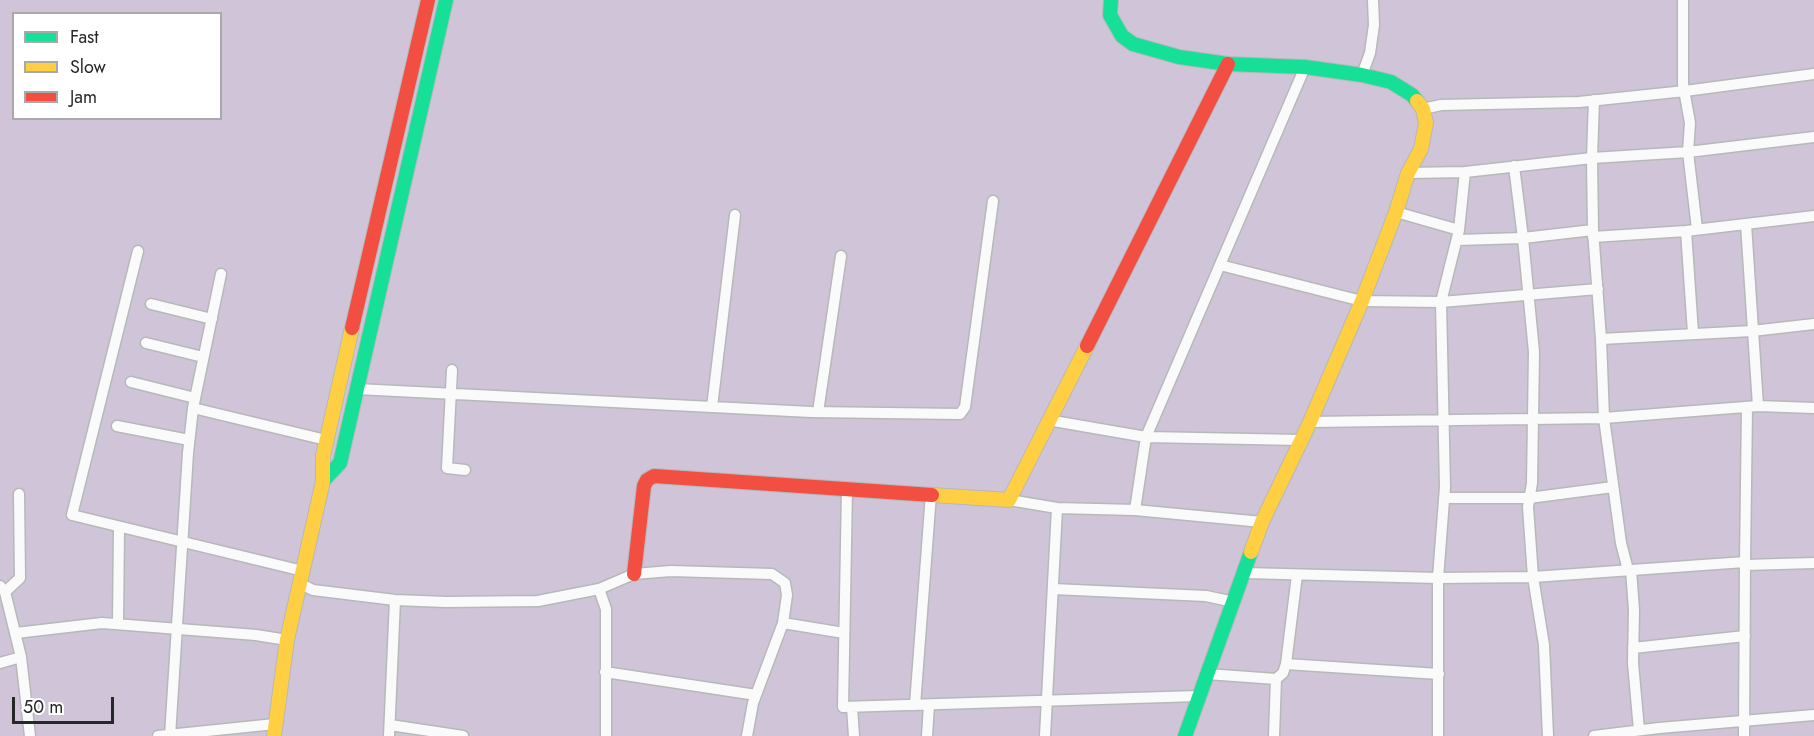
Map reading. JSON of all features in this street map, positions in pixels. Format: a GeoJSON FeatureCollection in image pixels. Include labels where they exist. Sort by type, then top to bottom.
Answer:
{"type":"FeatureCollection","features":[{"type":"Feature","properties":{"kind":"street"},"geometry":{"type":"LineString","coordinates":[[158,736],[274,730],[287,639],[323,481],[323,456],[326,440],[428,0]]}},
{"type":"Feature","properties":{"kind":"street"},"geometry":{"type":"LineString","coordinates":[[323,481],[340,463],[446,0]]}},
{"type":"Feature","properties":{"kind":"street"},"geometry":{"type":"LineString","coordinates":[[1111,0],[1110,15],[1122,36],[1134,44],[1179,57],[1228,64],[1305,67],[1362,75],[1391,82],[1412,95],[1423,109],[1426,123],[1421,149],[1408,173],[1396,212],[1362,301],[1310,422],[1262,522],[1185,736]]}},
{"type":"Feature","properties":{"kind":"street"},"geometry":{"type":"LineString","coordinates":[[1362,75],[1370,53],[1374,25],[1373,0]]}},
{"type":"Feature","properties":{"kind":"street"},"geometry":{"type":"LineString","coordinates":[[1683,0],[1683,84],[1690,123],[1688,152],[1693,333]]}},
{"type":"Feature","properties":{"kind":"street"},"geometry":{"type":"LineString","coordinates":[[1009,500],[1228,64]]}},
{"type":"Feature","properties":{"kind":"street"},"geometry":{"type":"LineString","coordinates":[[1135,510],[1146,437],[1305,67]]}},
{"type":"Feature","properties":{"kind":"street"},"geometry":{"type":"LineString","coordinates":[[1423,109],[1441,105],[1594,100],[1685,92],[1814,74]]}},
{"type":"Feature","properties":{"kind":"street"},"geometry":{"type":"LineString","coordinates":[[1594,100],[1593,234],[1604,418],[1621,543],[1629,570],[1634,610],[1633,648],[1639,730]]}},
{"type":"Feature","properties":{"kind":"street"},"geometry":{"type":"LineString","coordinates":[[1408,173],[1465,172],[1592,158],[1688,152],[1814,137]]}},
{"type":"Feature","properties":{"kind":"street"},"geometry":{"type":"LineString","coordinates":[[1514,166],[1534,352],[1532,483],[1528,507],[1533,577],[1544,645],[1548,736]]}},
{"type":"Feature","properties":{"kind":"street"},"geometry":{"type":"LineString","coordinates":[[1438,736],[1438,578],[1444,498],[1441,302],[1458,235],[1465,172]]}},
{"type":"Feature","properties":{"kind":"street"},"geometry":{"type":"LineString","coordinates":[[357,389],[818,412],[960,414],[965,407],[993,201]]}},
{"type":"Feature","properties":{"kind":"street"},"geometry":{"type":"LineString","coordinates":[[1396,212],[1458,235],[1523,238],[1691,230],[1814,216]]}},
{"type":"Feature","properties":{"kind":"street"},"geometry":{"type":"LineString","coordinates":[[712,407],[735,215]]}},
{"type":"Feature","properties":{"kind":"street"},"geometry":{"type":"LineString","coordinates":[[1744,736],[1745,564],[1752,406],[1752,331],[1746,224]]}},
{"type":"Feature","properties":{"kind":"street"},"geometry":{"type":"LineString","coordinates":[[138,251],[72,515],[183,542],[302,578],[313,590],[394,600],[538,601],[599,589],[634,574],[671,571],[772,574],[785,583],[787,595],[783,623],[756,694],[747,736]]}},
{"type":"Feature","properties":{"kind":"street"},"geometry":{"type":"LineString","coordinates":[[818,412],[841,256]]}},
{"type":"Feature","properties":{"kind":"street"},"geometry":{"type":"LineString","coordinates":[[1220,265],[1362,301],[1441,302],[1598,289]]}},
{"type":"Feature","properties":{"kind":"street"},"geometry":{"type":"LineString","coordinates":[[170,735],[189,440],[203,357],[222,274]]}},
{"type":"Feature","properties":{"kind":"street"},"geometry":{"type":"LineString","coordinates":[[152,304],[212,319]]}},
{"type":"Feature","properties":{"kind":"street"},"geometry":{"type":"LineString","coordinates":[[1601,339],[1752,331],[1814,324]]}},
{"type":"Feature","properties":{"kind":"street"},"geometry":{"type":"LineString","coordinates":[[146,343],[203,357]]}},
{"type":"Feature","properties":{"kind":"street"},"geometry":{"type":"LineString","coordinates":[[452,370],[447,468],[465,470]]}},
{"type":"Feature","properties":{"kind":"street"},"geometry":{"type":"LineString","coordinates":[[131,382],[194,403],[326,440]]}},
{"type":"Feature","properties":{"kind":"street"},"geometry":{"type":"LineString","coordinates":[[1310,422],[1533,420],[1604,418],[1752,406],[1814,408]]}},
{"type":"Feature","properties":{"kind":"street"},"geometry":{"type":"LineString","coordinates":[[1048,420],[1146,437],[1301,440]]}},
{"type":"Feature","properties":{"kind":"street"},"geometry":{"type":"LineString","coordinates":[[117,426],[189,440]]}},
{"type":"Feature","properties":{"kind":"street"},"geometry":{"type":"LineString","coordinates":[[634,574],[644,486],[647,480],[654,476],[931,494],[1009,500],[1057,508],[1135,510],[1262,522]]}},
{"type":"Feature","properties":{"kind":"street"},"geometry":{"type":"LineString","coordinates":[[1444,498],[1529,498],[1613,487]]}},
{"type":"Feature","properties":{"kind":"street"},"geometry":{"type":"LineString","coordinates":[[847,489],[843,707],[1198,696]]}},
{"type":"Feature","properties":{"kind":"street"},"geometry":{"type":"LineString","coordinates":[[19,494],[20,578],[3,589],[21,657],[30,736]]}},
{"type":"Feature","properties":{"kind":"street"},"geometry":{"type":"LineString","coordinates":[[915,705],[931,494]]}},
{"type":"Feature","properties":{"kind":"street"},"geometry":{"type":"LineString","coordinates":[[1045,736],[1057,508]]}},
{"type":"Feature","properties":{"kind":"street"},"geometry":{"type":"LineString","coordinates":[[118,624],[119,526]]}},
{"type":"Feature","properties":{"kind":"street"},"geometry":{"type":"LineString","coordinates":[[1245,573],[1438,578],[1533,577],[1745,564],[1814,563]]}},
{"type":"Feature","properties":{"kind":"street"},"geometry":{"type":"LineString","coordinates":[[1274,736],[1276,679],[1283,672],[1286,664],[1297,574]]}},
{"type":"Feature","properties":{"kind":"street"},"geometry":{"type":"LineString","coordinates":[[599,589],[606,609],[606,736]]}},
{"type":"Feature","properties":{"kind":"street"},"geometry":{"type":"LineString","coordinates":[[1053,589],[1206,596],[1234,602]]}},
{"type":"Feature","properties":{"kind":"street"},"geometry":{"type":"LineString","coordinates":[[394,600],[390,731],[458,736]]}},
{"type":"Feature","properties":{"kind":"street"},"geometry":{"type":"LineString","coordinates":[[16,633],[102,622],[256,634],[287,639]]}},
{"type":"Feature","properties":{"kind":"street"},"geometry":{"type":"LineString","coordinates":[[783,623],[844,633]]}},
{"type":"Feature","properties":{"kind":"street"},"geometry":{"type":"LineString","coordinates":[[1633,648],[1745,636]]}},
{"type":"Feature","properties":{"kind":"street"},"geometry":{"type":"LineString","coordinates":[[0,663],[21,657]]}},
{"type":"Feature","properties":{"kind":"street"},"geometry":{"type":"LineString","coordinates":[[1286,664],[1439,674]]}},
{"type":"Feature","properties":{"kind":"street"},"geometry":{"type":"LineString","coordinates":[[605,672],[756,694]]}},
{"type":"Feature","properties":{"kind":"street"},"geometry":{"type":"LineString","coordinates":[[1207,674],[1276,679]]}},
{"type":"Feature","properties":{"kind":"street"},"geometry":{"type":"LineString","coordinates":[[927,736],[929,705]]}},
{"type":"Feature","properties":{"kind":"street"},"geometry":{"type":"LineString","coordinates":[[852,707],[854,736]]}},
{"type":"Feature","properties":{"kind":"street"},"geometry":{"type":"LineString","coordinates":[[1594,736],[1639,730],[1814,716]]}},
{"type":"Feature","properties":{"kind":"shaded area"},"geometry":{"type":"Polygon","coordinates":[[[0,0],[1814,0],[1814,736],[0,736],[0,0]]]}},
{"type":"Feature","properties":{"kind":"traffic: fast"},"geometry":{"type":"LineString","coordinates":[[323,481],[340,463],[446,0]]}},
{"type":"Feature","properties":{"kind":"traffic: fast"},"geometry":{"type":"LineString","coordinates":[[1111,0],[1110,15],[1122,36],[1133,44],[1179,57],[1228,64],[1305,67],[1362,75],[1391,82],[1412,95],[1417,101]]}},
{"type":"Feature","properties":{"kind":"traffic: fast"},"geometry":{"type":"LineString","coordinates":[[1185,736],[1251,552]]}},
{"type":"Feature","properties":{"kind":"traffic: slow"},"geometry":{"type":"LineString","coordinates":[[1251,552],[1262,522],[1310,422],[1362,301],[1396,212],[1408,173],[1421,149],[1426,123],[1423,109],[1417,101]]}},
{"type":"Feature","properties":{"kind":"traffic: slow"},"geometry":{"type":"LineString","coordinates":[[274,736],[287,640],[323,481],[323,456],[352,328]]}},
{"type":"Feature","properties":{"kind":"traffic: slow"},"geometry":{"type":"LineString","coordinates":[[932,495],[1009,500],[1087,346]]}},
{"type":"Feature","properties":{"kind":"traffic: jam"},"geometry":{"type":"LineString","coordinates":[[352,328],[428,0]]}},
{"type":"Feature","properties":{"kind":"traffic: jam"},"geometry":{"type":"LineString","coordinates":[[1087,346],[1228,64]]}},
{"type":"Feature","properties":{"kind":"traffic: jam"},"geometry":{"type":"LineString","coordinates":[[634,574],[644,486],[647,480],[654,476],[932,495]]}}]}
